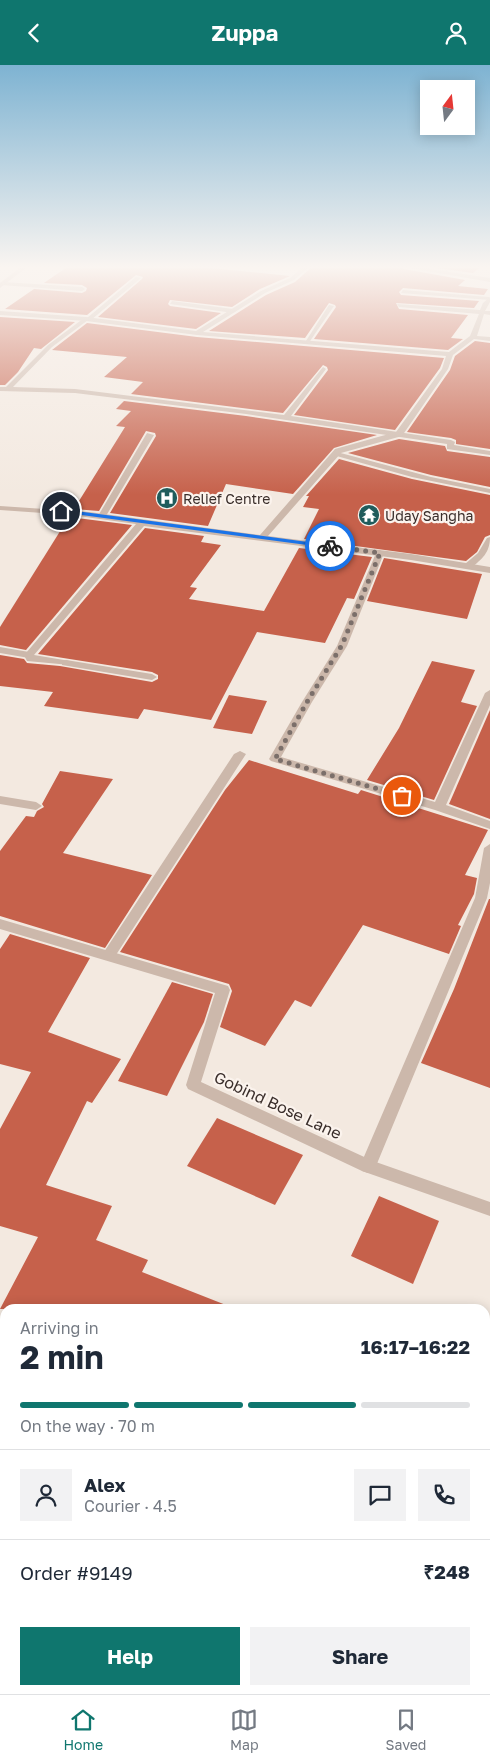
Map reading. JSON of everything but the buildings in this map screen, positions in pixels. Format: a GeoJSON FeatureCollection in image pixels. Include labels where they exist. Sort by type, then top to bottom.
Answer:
{"type":"FeatureCollection","features":[{"type":"Feature","properties":{"kind":"street"},"geometry":{"type":"LineString","coordinates":[[4,389],[54,343]]}},
{"type":"Feature","properties":{"kind":"street"},"geometry":{"type":"LineString","coordinates":[[306,343],[450,354]]}},
{"type":"Feature","properties":{"kind":"street"},"geometry":{"type":"LineString","coordinates":[[262,538],[336,453],[399,434],[445,369],[450,354],[465,343]]}},
{"type":"Feature","properties":{"kind":"street"},"geometry":{"type":"LineString","coordinates":[[286,418],[324,369]]}},
{"type":"Feature","properties":{"kind":"street"},"geometry":{"type":"LineString","coordinates":[[4,389],[75,391],[286,418],[451,442],[450,447],[490,453]]}},
{"type":"Feature","properties":{"kind":"street"},"geometry":{"type":"LineString","coordinates":[[102,515],[150,435]]}},
{"type":"Feature","properties":{"kind":"street"},"geometry":{"type":"LineString","coordinates":[[336,453],[458,487],[490,491]]}},
{"type":"Feature","properties":{"kind":"street"},"geometry":{"type":"LineString","coordinates":[[0,508],[102,515],[142,523],[380,553],[490,570]]}},
{"type":"Feature","properties":{"kind":"street"},"geometry":{"type":"LineString","coordinates":[[30,655],[142,523]]}},
{"type":"Feature","properties":{"kind":"street"},"geometry":{"type":"LineString","coordinates":[[468,566],[481,555],[490,540]]}},
{"type":"Feature","properties":{"kind":"street"},"geometry":{"type":"LineString","coordinates":[[380,553],[342,645],[275,759],[439,807],[490,825]]}},
{"type":"Feature","properties":{"kind":"street"},"geometry":{"type":"LineString","coordinates":[[0,650],[30,655],[31,659],[152,677]]}},
{"type":"Feature","properties":{"kind":"street"},"geometry":{"type":"LineString","coordinates":[[439,807],[490,693]]}},
{"type":"Feature","properties":{"kind":"street"},"geometry":{"type":"LineString","coordinates":[[109,955],[240,754]]}},
{"type":"Feature","properties":{"kind":"street"},"geometry":{"type":"LineString","coordinates":[[0,800],[36,806]]}},
{"type":"Feature","properties":{"kind":"street"},"geometry":{"type":"LineString","coordinates":[[368,1166],[481,898],[490,848]]}},
{"type":"Feature","properties":{"kind":"street","name":"Gobind Bose Lane"},"geometry":{"type":"LineString","coordinates":[[0,924],[223,990],[193,1085],[368,1166],[490,1209]]}},
{"type":"Feature","properties":{"kind":"way so far"},"geometry":{"type":"LineString","coordinates":[[330,546],[380,553],[342,645],[275,759],[402,796]]}},
{"type":"Feature","properties":{"kind":"place","name":"Relief Centre"},"geometry":{"type":"Point","coordinates":[167,498]}},
{"type":"Feature","properties":{"kind":"place","name":"Uday Sangha"},"geometry":{"type":"Point","coordinates":[369,515]}},
{"type":"Feature","properties":{"kind":"route"},"geometry":{"type":"LineString","coordinates":[[61,511],[330,546]]}}]}
